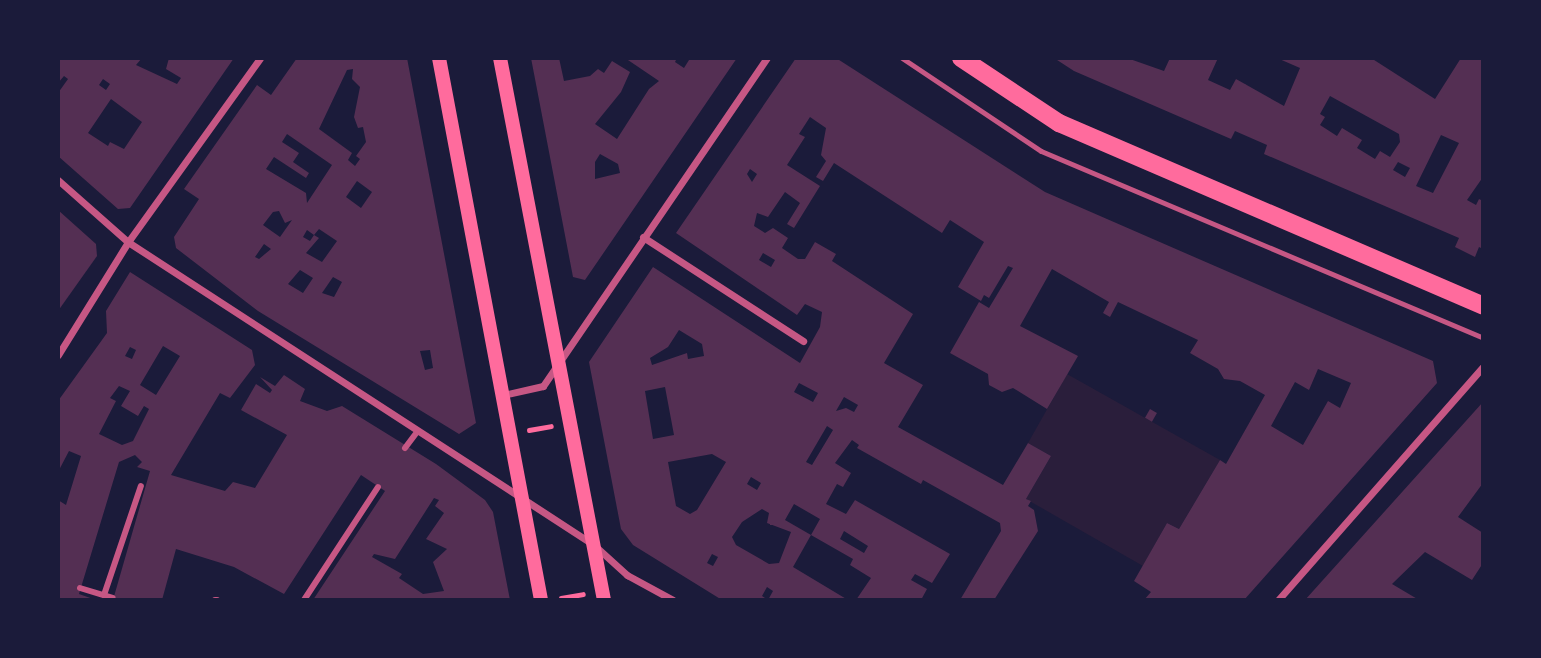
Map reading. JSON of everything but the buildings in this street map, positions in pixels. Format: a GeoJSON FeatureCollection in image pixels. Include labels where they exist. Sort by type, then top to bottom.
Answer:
{"type":"FeatureCollection","features":[{"type":"Feature","properties":{"kind":"main road"},"geometry":{"type":"LineString","coordinates":[[439,58],[541,600]]}},
{"type":"Feature","properties":{"kind":"main road"},"geometry":{"type":"LineString","coordinates":[[500,58],[604,600]]}},
{"type":"Feature","properties":{"kind":"main road"},"geometry":{"type":"LineString","coordinates":[[961,58],[1059,123],[1483,306]]}},
{"type":"Feature","properties":{"kind":"street"},"geometry":{"type":"LineString","coordinates":[[58,355],[128,242],[260,58]]}},
{"type":"Feature","properties":{"kind":"street"},"geometry":{"type":"LineString","coordinates":[[503,395],[543,386],[767,58]]}},
{"type":"Feature","properties":{"kind":"street"},"geometry":{"type":"LineString","coordinates":[[58,180],[128,242],[521,501],[594,545],[627,575],[673,600]]}},
{"type":"Feature","properties":{"kind":"street"},"geometry":{"type":"LineString","coordinates":[[643,237],[803,341]]}},
{"type":"Feature","properties":{"kind":"street"},"geometry":{"type":"LineString","coordinates":[[1278,600],[1483,367]]}},
{"type":"Feature","properties":{"kind":"street"},"geometry":{"type":"LineString","coordinates":[[405,448],[417,432]]}},
{"type":"Feature","properties":{"kind":"street"},"geometry":{"type":"LineString","coordinates":[[104,595],[141,486]]}},
{"type":"Feature","properties":{"kind":"street"},"geometry":{"type":"LineString","coordinates":[[304,600],[378,487]]}},
{"type":"Feature","properties":{"kind":"street"},"geometry":{"type":"LineString","coordinates":[[80,588],[113,598]]}},
{"type":"Feature","properties":{"kind":"lane"},"geometry":{"type":"LineString","coordinates":[[902,58],[1041,151],[1483,338]]}},
{"type":"Feature","properties":{"kind":"path"},"geometry":{"type":"LineString","coordinates":[[525,431],[554,426]]}},
{"type":"Feature","properties":{"kind":"path"},"geometry":{"type":"LineString","coordinates":[[556,599],[585,594]]}},
{"type":"Feature","properties":{"kind":"shaded area"},"geometry":{"type":"Polygon","coordinates":[[[1067,374],[1220,460],[1179,529],[1167,523],[1143,566],[1026,499],[1051,456],[1028,443],[1067,374]]]}}]}
